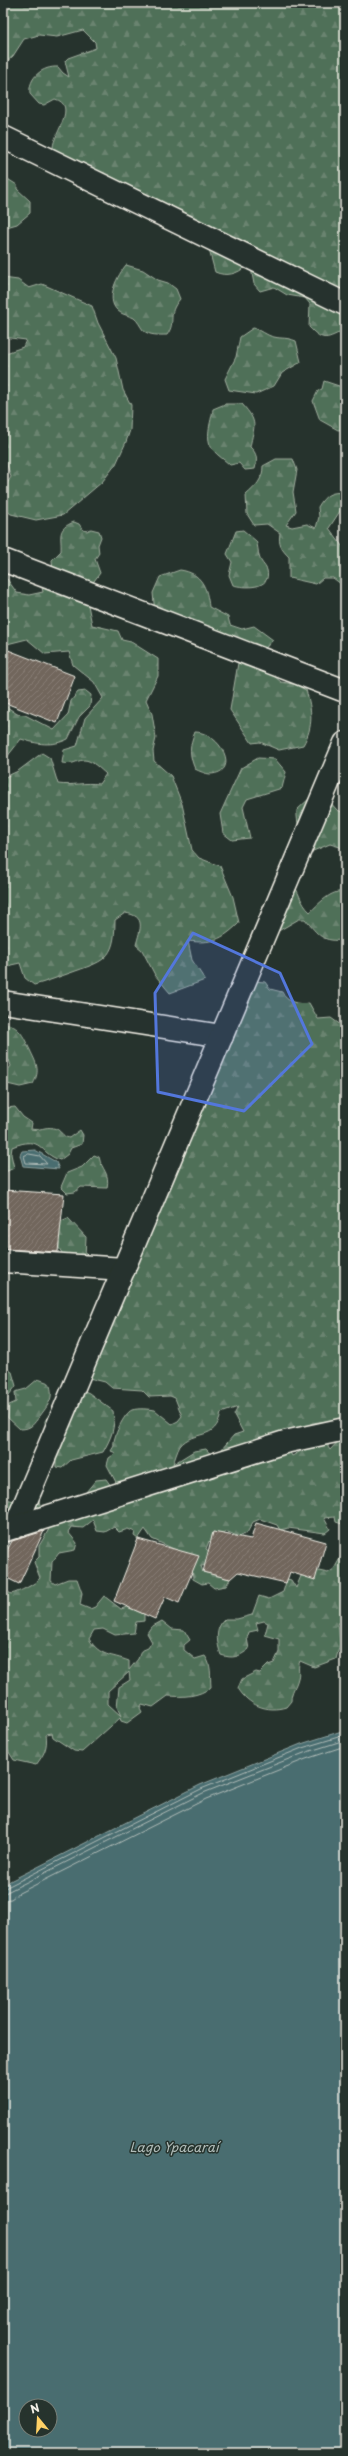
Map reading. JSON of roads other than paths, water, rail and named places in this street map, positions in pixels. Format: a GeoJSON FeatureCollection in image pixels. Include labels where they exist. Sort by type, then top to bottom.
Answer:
{"type":"FeatureCollection","features":[{"type":"Feature","properties":{"kind":"street"},"geometry":{"type":"LineString","coordinates":[[3,137],[345,304]]}},
{"type":"Feature","properties":{"kind":"street"},"geometry":{"type":"LineString","coordinates":[[3,560],[345,691]]}},
{"type":"Feature","properties":{"kind":"street"},"geometry":{"type":"LineString","coordinates":[[9,1529],[124,1269],[345,744]]}},
{"type":"Feature","properties":{"kind":"street"},"geometry":{"type":"LineString","coordinates":[[3,1002],[222,1036]]}},
{"type":"Feature","properties":{"kind":"street"},"geometry":{"type":"LineString","coordinates":[[3,1261],[124,1269]]}},
{"type":"Feature","properties":{"kind":"street"},"geometry":{"type":"LineString","coordinates":[[9,1529],[285,1442],[345,1428]]}},
{"type":"Feature","properties":{"kind":"water"},"geometry":{"type":"Polygon","coordinates":[[[35,1150],[56,1162],[59,1169],[23,1166],[20,1155],[22,1151],[35,1150]]]}},
{"type":"Feature","properties":{"kind":"water","name":"Lago Ypacaraí"},"geometry":{"type":"Polygon","coordinates":[[[345,1730],[345,2453],[3,2453],[3,1887],[10,1881],[200,1785],[301,1744],[345,1730]]]}}]}
